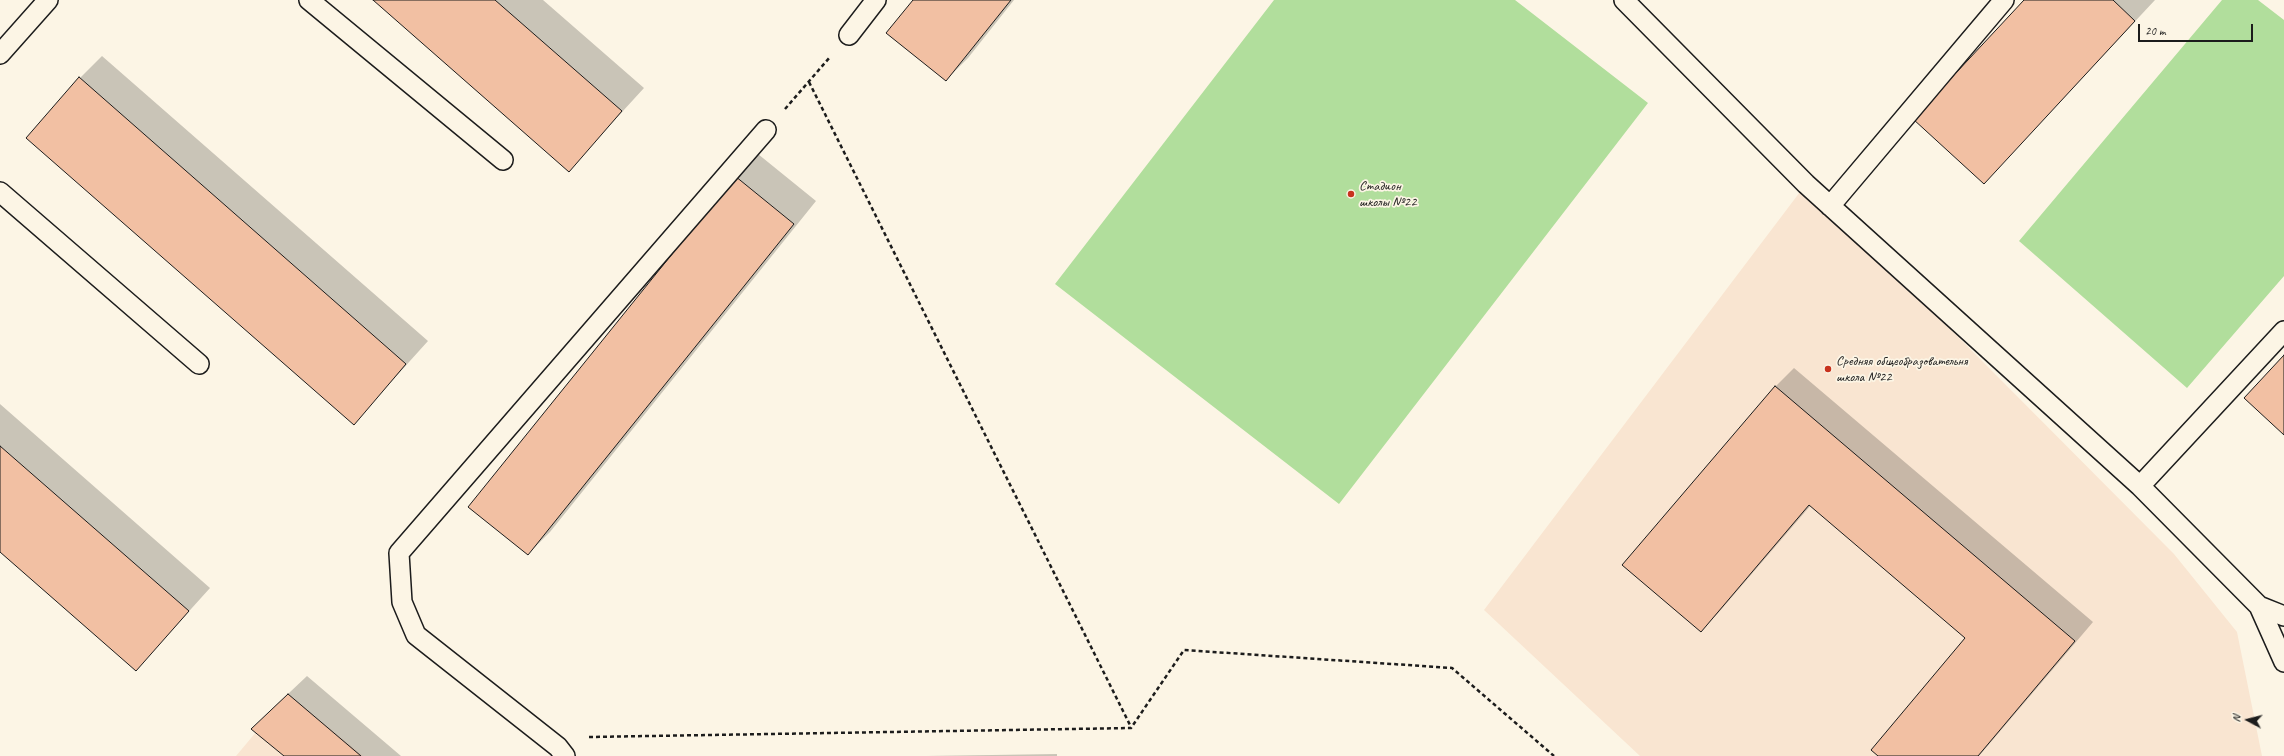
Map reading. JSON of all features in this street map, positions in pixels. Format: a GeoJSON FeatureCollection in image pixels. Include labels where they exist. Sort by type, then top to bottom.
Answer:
{"type":"FeatureCollection","features":[{"type":"Feature","properties":{"kind":"lane"},"geometry":{"type":"LineString","coordinates":[[0,54],[48,0]]}},
{"type":"Feature","properties":{"kind":"lane"},"geometry":{"type":"LineString","coordinates":[[309,0],[503,160]]}},
{"type":"Feature","properties":{"kind":"lane"},"geometry":{"type":"LineString","coordinates":[[849,35],[876,0]]}},
{"type":"Feature","properties":{"kind":"lane"},"geometry":{"type":"LineString","coordinates":[[1624,0],[1830,206],[2140,486],[2259,606],[2284,662]]}},
{"type":"Feature","properties":{"kind":"lane"},"geometry":{"type":"LineString","coordinates":[[1830,206],[2004,0]]}},
{"type":"Feature","properties":{"kind":"lane"},"geometry":{"type":"LineString","coordinates":[[562,752],[416,635],[402,602],[399,553],[766,130]]}},
{"type":"Feature","properties":{"kind":"lane"},"geometry":{"type":"LineString","coordinates":[[0,192],[199,364]]}},
{"type":"Feature","properties":{"kind":"lane"},"geometry":{"type":"LineString","coordinates":[[2140,486],[2284,330]]}},
{"type":"Feature","properties":{"kind":"lane"},"geometry":{"type":"LineString","coordinates":[[2259,606],[2284,616]]}},
{"type":"Feature","properties":{"kind":"path"},"geometry":{"type":"LineString","coordinates":[[766,130],[849,35]]}},
{"type":"Feature","properties":{"kind":"path"},"geometry":{"type":"LineString","coordinates":[[808,82],[1131,728]]}},
{"type":"Feature","properties":{"kind":"path"},"geometry":{"type":"LineString","coordinates":[[1131,728],[1184,650],[1452,668],[1554,756]]}},
{"type":"Feature","properties":{"kind":"path"},"geometry":{"type":"LineString","coordinates":[[562,752],[591,736],[1131,728]]}},
{"type":"Feature","properties":{"kind":"shaded area","name":"Средняя общеобразовательня школа №22"},"geometry":{"type":"Polygon","coordinates":[[[1806,184],[2174,554],[2237,632],[2262,756],[1640,756],[1484,610],[1806,184]]]}},
{"type":"Feature","properties":{"kind":"shaded area"},"geometry":{"type":"Polygon","coordinates":[[[288,694],[363,756],[236,756],[288,694]]]}},
{"type":"Feature","properties":{"kind":"green space","name":"Стадион школы №22"},"geometry":{"type":"Polygon","coordinates":[[[1274,0],[1515,0],[1648,103],[1339,504],[1055,284],[1274,0]]]}},
{"type":"Feature","properties":{"kind":"green space"},"geometry":{"type":"Polygon","coordinates":[[[2222,0],[2258,0],[2284,20],[2284,276],[2187,388],[2019,241],[2222,0]]]}},
{"type":"Feature","properties":{"kind":"building"},"geometry":{"type":"Polygon","coordinates":[[[373,0],[495,0],[622,111],[569,172],[373,0]]]}},
{"type":"Feature","properties":{"kind":"building"},"geometry":{"type":"Polygon","coordinates":[[[913,0],[1011,0],[946,81],[886,33],[913,0]]]}},
{"type":"Feature","properties":{"kind":"building"},"geometry":{"type":"Polygon","coordinates":[[[2024,0],[2113,0],[2135,21],[1984,184],[1913,119],[2024,0]]]}},
{"type":"Feature","properties":{"kind":"building"},"geometry":{"type":"Polygon","coordinates":[[[79,77],[406,364],[354,425],[26,138],[79,77]]]}},
{"type":"Feature","properties":{"kind":"building"},"geometry":{"type":"Polygon","coordinates":[[[735,176],[794,224],[528,555],[468,507],[735,176]]]}},
{"type":"Feature","properties":{"kind":"building"},"geometry":{"type":"Polygon","coordinates":[[[2284,355],[2284,435],[2244,398],[2284,355]]]}},
{"type":"Feature","properties":{"kind":"building","name":"Средняя общеобразовательня школа №22"},"geometry":{"type":"Polygon","coordinates":[[[1775,386],[2075,641],[1978,756],[1878,756],[1871,750],[1965,638],[1809,505],[1701,632],[1622,565],[1775,386]]]}},
{"type":"Feature","properties":{"kind":"building"},"geometry":{"type":"Polygon","coordinates":[[[0,446],[189,611],[136,671],[0,552],[0,446]]]}},
{"type":"Feature","properties":{"kind":"building"},"geometry":{"type":"Polygon","coordinates":[[[288,694],[361,756],[284,756],[251,729],[288,694]]]}},
{"type":"Feature","properties":{"kind":"place","name":"Стадион школы №22"},"geometry":{"type":"Point","coordinates":[1351,194]}},
{"type":"Feature","properties":{"kind":"place","name":"Средняя общеобразовательня школа №22"},"geometry":{"type":"Point","coordinates":[1828,369]}}]}
